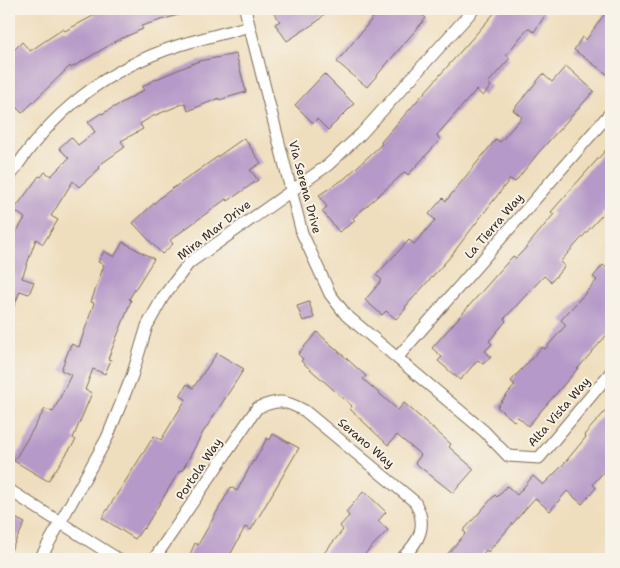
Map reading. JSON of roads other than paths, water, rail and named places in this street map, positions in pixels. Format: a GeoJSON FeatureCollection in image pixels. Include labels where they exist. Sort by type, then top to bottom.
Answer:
{"type":"FeatureCollection","features":[{"type":"Feature","properties":{"kind":"street","name":"Via Serena Drive"},"geometry":{"type":"LineString","coordinates":[[245,9],[302,233],[330,294],[346,315],[484,431],[508,456],[522,459]]}},
{"type":"Feature","properties":{"kind":"street","name":"Mira Mar Drive"},"geometry":{"type":"LineString","coordinates":[[40,559],[107,438],[132,376],[147,326],[163,297],[189,263],[328,165],[361,134],[474,9]]}},
{"type":"Feature","properties":{"kind":"street"},"geometry":{"type":"LineString","coordinates":[[9,178],[24,153],[47,126],[96,84],[124,69],[178,46],[249,26]]}},
{"type":"Feature","properties":{"kind":"street","name":"La Tierra Way"},"geometry":{"type":"LineString","coordinates":[[397,358],[611,112]]}},
{"type":"Feature","properties":{"kind":"street","name":"Alta Vista Way"},"geometry":{"type":"LineString","coordinates":[[522,459],[539,458],[611,372]]}},
{"type":"Feature","properties":{"kind":"street","name":"Serano Way"},"geometry":{"type":"LineString","coordinates":[[272,402],[288,402],[305,411],[415,502],[422,514],[422,527],[411,549],[401,559]]}},
{"type":"Feature","properties":{"kind":"street","name":"Portola Way"},"geometry":{"type":"LineString","coordinates":[[154,559],[257,408],[272,402]]}},
{"type":"Feature","properties":{"kind":"street"},"geometry":{"type":"LineString","coordinates":[[9,490],[118,559]]}}]}
